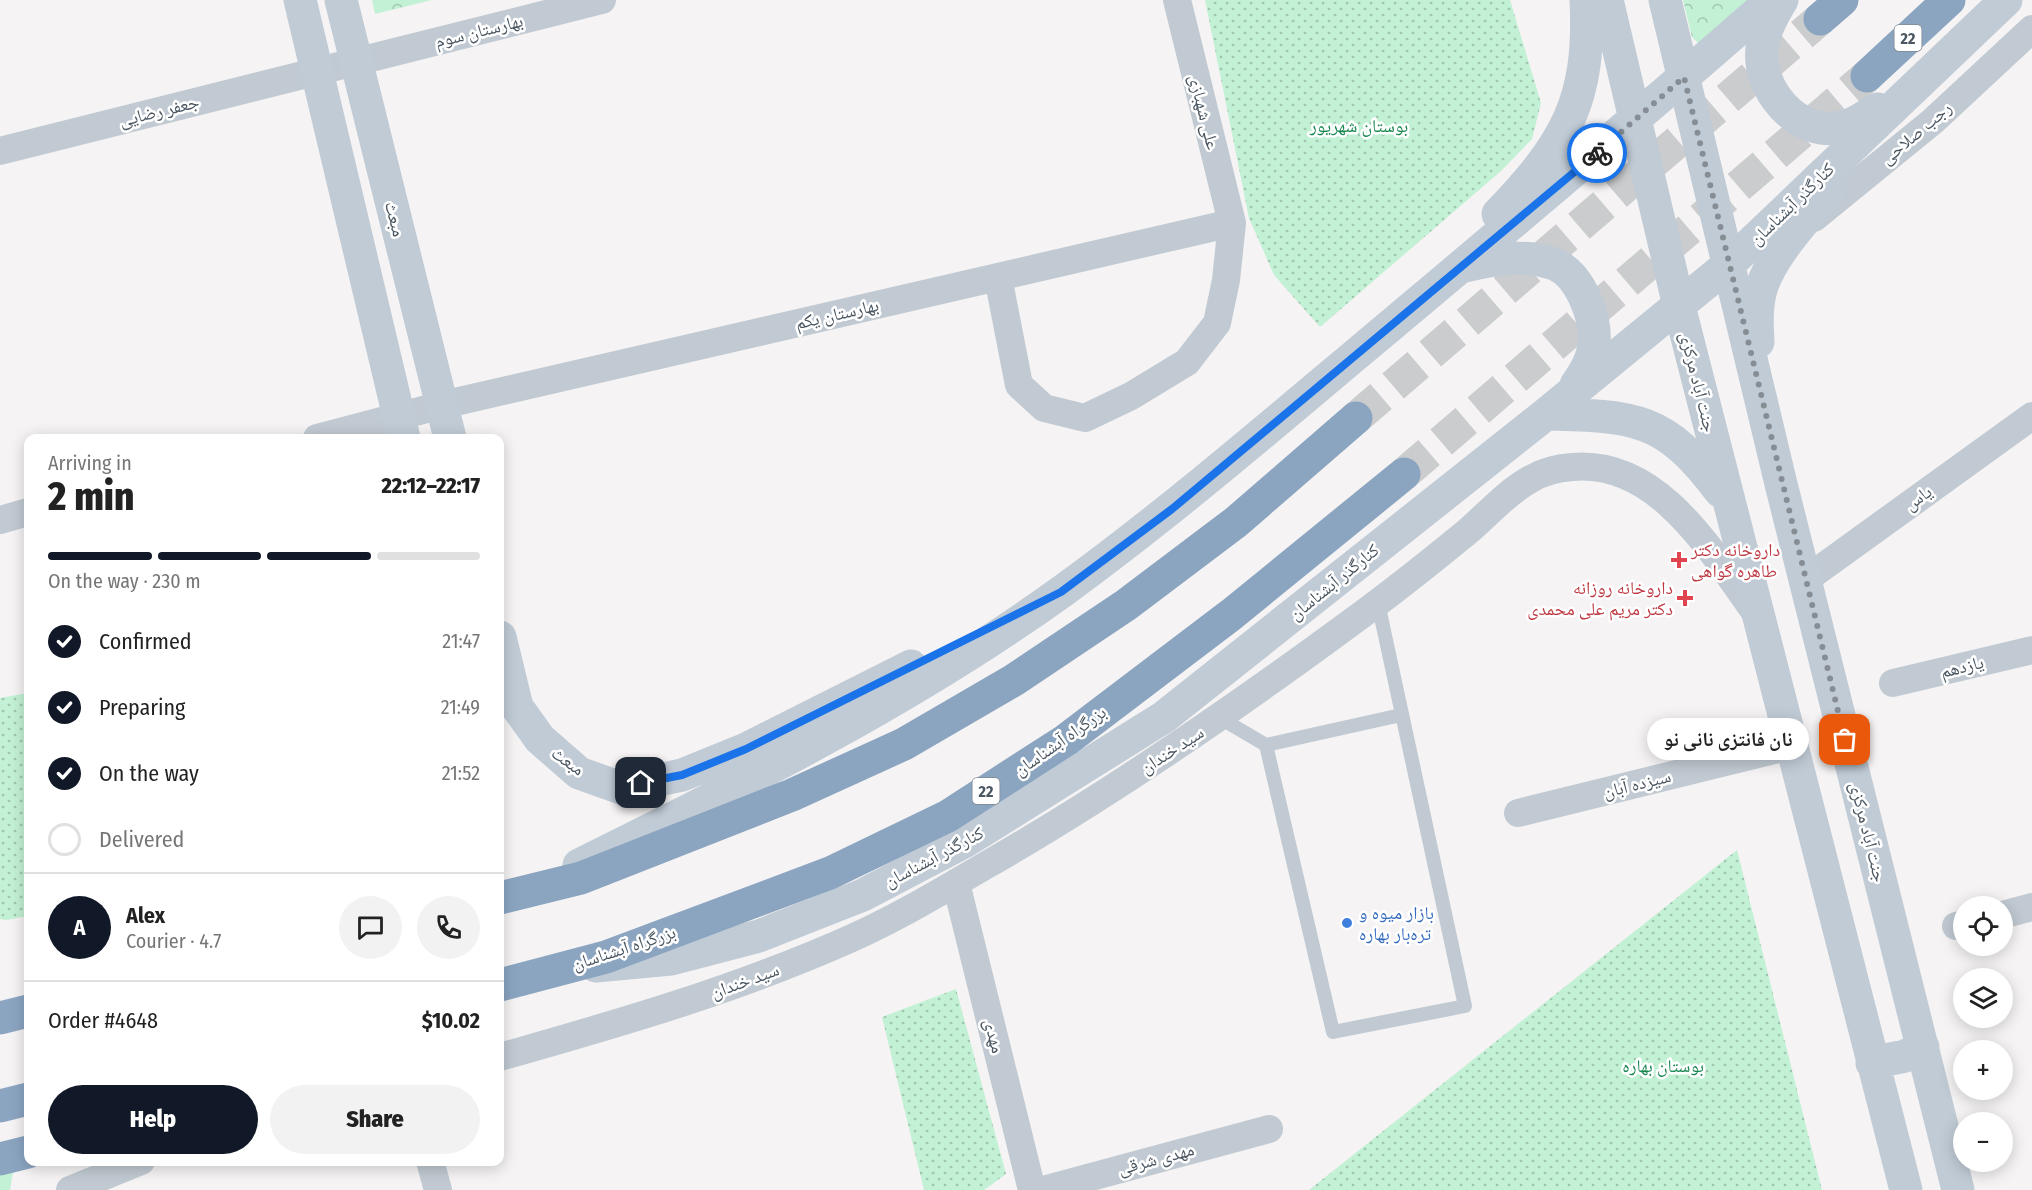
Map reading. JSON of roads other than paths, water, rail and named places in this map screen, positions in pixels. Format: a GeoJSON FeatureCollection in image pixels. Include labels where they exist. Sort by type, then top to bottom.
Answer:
{"type":"FeatureCollection","features":[{"type":"Feature","properties":{"kind":"highway","name":"22"},"geometry":{"type":"LineString","coordinates":[[1868,76],[1949,0]]}},
{"type":"Feature","properties":{"kind":"highway"},"geometry":{"type":"LineString","coordinates":[[511,895],[581,878],[792,795],[904,744],[1014,680],[1126,605],[1236,522],[1356,418]]}},
{"type":"Feature","properties":{"kind":"highway","name":"بزرگراه آبشناسان"},"geometry":{"type":"LineString","coordinates":[[504,983],[606,957],[830,873],[948,816],[1066,740],[1232,614],[1404,474]]}},
{"type":"Feature","properties":{"kind":"highway"},"geometry":{"type":"LineString","coordinates":[[0,1004],[24,1009]]}},
{"type":"Feature","properties":{"kind":"highway"},"geometry":{"type":"LineString","coordinates":[[0,1018],[24,1011]]}},
{"type":"Feature","properties":{"kind":"highway"},"geometry":{"type":"LineString","coordinates":[[0,1106],[24,1100]]}},
{"type":"Feature","properties":{"kind":"highway"},"geometry":{"type":"LineString","coordinates":[[0,1159],[24,1153]]}},
{"type":"Feature","properties":{"kind":"street"},"geometry":{"type":"LineString","coordinates":[[300,0],[401,428]]}},
{"type":"Feature","properties":{"kind":"street","name":"مبعث"},"geometry":{"type":"LineString","coordinates":[[341,0],[449,434]]}},
{"type":"Feature","properties":{"kind":"street","name":"بهارستان سوم"},"geometry":{"type":"LineString","coordinates":[[317,70],[602,0]]}},
{"type":"Feature","properties":{"kind":"street","name":"علی شهبازی"},"geometry":{"type":"LineString","coordinates":[[998,277],[1019,385],[1044,408],[1085,418],[1131,396],[1187,362],[1217,323],[1226,280],[1232,223],[1177,0]]}},
{"type":"Feature","properties":{"kind":"street"},"geometry":{"type":"LineString","coordinates":[[1393,324],[1538,170],[1569,125],[1582,83],[1587,25],[1586,0]]}},
{"type":"Feature","properties":{"kind":"street","name":"جنت آباد مرکزی"},"geometry":{"type":"LineString","coordinates":[[1607,0],[1678,306],[1906,1190]]}},
{"type":"Feature","properties":{"kind":"street","name":"جنت آباد مرکزی"},"geometry":{"type":"LineString","coordinates":[[1665,0],[1781,484],[1958,1190]]}},
{"type":"Feature","properties":{"kind":"street"},"geometry":{"type":"LineString","coordinates":[[511,895],[722,794],[906,693],[1061,592],[1172,509],[1635,120],[1772,0]]}},
{"type":"Feature","properties":{"kind":"street"},"geometry":{"type":"LineString","coordinates":[[1782,0],[1771,19],[1762,44],[1765,75],[1775,99],[1790,116],[1815,127],[1845,127],[1902,97]]}},
{"type":"Feature","properties":{"kind":"street","name":"کنارگذر آبشناسان"},"geometry":{"type":"LineString","coordinates":[[551,971],[671,959],[759,936],[863,895],[964,842],[1164,717],[1558,404],[1728,265],[2006,0]]}},
{"type":"Feature","properties":{"kind":"street","name":"رجب صلاحی"},"geometry":{"type":"LineString","coordinates":[[1796,233],[1933,121],[2032,29]]}},
{"type":"Feature","properties":{"kind":"street","name":"جعفر رضایی"},"geometry":{"type":"LineString","coordinates":[[0,151],[317,70]]}},
{"type":"Feature","properties":{"kind":"street"},"geometry":{"type":"LineString","coordinates":[[1781,484],[1759,348],[1757,315],[1762,286],[1776,260],[1796,233],[1902,97]]}},
{"type":"Feature","properties":{"kind":"street","name":"بهارستان یکم"},"geometry":{"type":"LineString","coordinates":[[351,434],[401,428],[442,405],[1232,223]]}},
{"type":"Feature","properties":{"kind":"street"},"geometry":{"type":"LineString","coordinates":[[1462,266],[1521,257],[1554,264],[1574,281],[1589,304],[1594,343],[1588,367],[1558,404],[1639,422],[1672,437],[1696,459],[1729,503]]}},
{"type":"Feature","properties":{"kind":"street","name":"یاس"},"geometry":{"type":"LineString","coordinates":[[1805,580],[2032,416]]}},
{"type":"Feature","properties":{"kind":"street","name":"سید خندان"},"geometry":{"type":"LineString","coordinates":[[504,1056],[691,1001],[760,977],[889,920],[956,883],[1066,820],[1220,718],[1378,603],[1530,479],[1560,468],[1594,466],[1632,477],[1664,499],[1725,571],[1757,616]]}},
{"type":"Feature","properties":{"kind":"street"},"geometry":{"type":"LineString","coordinates":[[0,520],[24,513]]}},
{"type":"Feature","properties":{"kind":"street","name":"مبعث"},"geometry":{"type":"LineString","coordinates":[[504,653],[517,707],[540,739],[579,773],[621,788],[682,775],[746,749],[1061,592]]}},
{"type":"Feature","properties":{"kind":"street","name":"یازدهم"},"geometry":{"type":"LineString","coordinates":[[1893,683],[2032,650]]}},
{"type":"Feature","properties":{"kind":"street","name":"سیزده آبان"},"geometry":{"type":"LineString","coordinates":[[1518,813],[1790,746]]}},
{"type":"Feature","properties":{"kind":"street","name":"مهدی"},"geometry":{"type":"LineString","coordinates":[[956,883],[1032,1190]]}},
{"type":"Feature","properties":{"kind":"street"},"geometry":{"type":"LineString","coordinates":[[2013,912],[2032,908]]}},
{"type":"Feature","properties":{"kind":"street"},"geometry":{"type":"LineString","coordinates":[[1872,1063],[1905,1056],[1923,1047]]}},
{"type":"Feature","properties":{"kind":"street","name":"مهدی شرقی"},"geometry":{"type":"LineString","coordinates":[[1043,1190],[1269,1129]]}},
{"type":"Feature","properties":{"kind":"street"},"geometry":{"type":"LineString","coordinates":[[70,1190],[129,1166]]}},
{"type":"Feature","properties":{"kind":"street"},"geometry":{"type":"LineString","coordinates":[[108,1190],[133,1166]]}},
{"type":"Feature","properties":{"kind":"street"},"geometry":{"type":"LineString","coordinates":[[431,1166],[438,1190]]}},
{"type":"Feature","properties":{"kind":"lane"},"geometry":{"type":"LineString","coordinates":[[1266,746],[1333,1032],[1464,1006],[1378,603]]}},
{"type":"Feature","properties":{"kind":"lane"},"geometry":{"type":"LineString","coordinates":[[1220,718],[1266,746],[1401,715]]}},
{"type":"Feature","properties":{"kind":"tunnel"},"geometry":{"type":"LineString","coordinates":[[1356,418],[1820,19]]}},
{"type":"Feature","properties":{"kind":"tunnel"},"geometry":{"type":"LineString","coordinates":[[1404,474],[1867,76]]}},
{"type":"Feature","properties":{"kind":"place","name":"داروخانه دکتر طاهره گواهی"},"geometry":{"type":"Point","coordinates":[1679,560]}},
{"type":"Feature","properties":{"kind":"place","name":"داروخانه روزانه دکتر مریم علی محمدی"},"geometry":{"type":"Point","coordinates":[1685,598]}},
{"type":"Feature","properties":{"kind":"place","name":"نان فانتزی نانی نو"},"geometry":{"type":"Point","coordinates":[1845,740]}},
{"type":"Feature","properties":{"kind":"place","name":"بازار میوه و تره‌بار بهاره"},"geometry":{"type":"Point","coordinates":[1347,923]}},
{"type":"Feature","properties":{"kind":"park label","name":"بوستان شهریور"},"geometry":{"type":"Point","coordinates":[1359,126]}},
{"type":"Feature","properties":{"kind":"park label","name":"بوستان بهاره"},"geometry":{"type":"Point","coordinates":[1663,1066]}}]}
